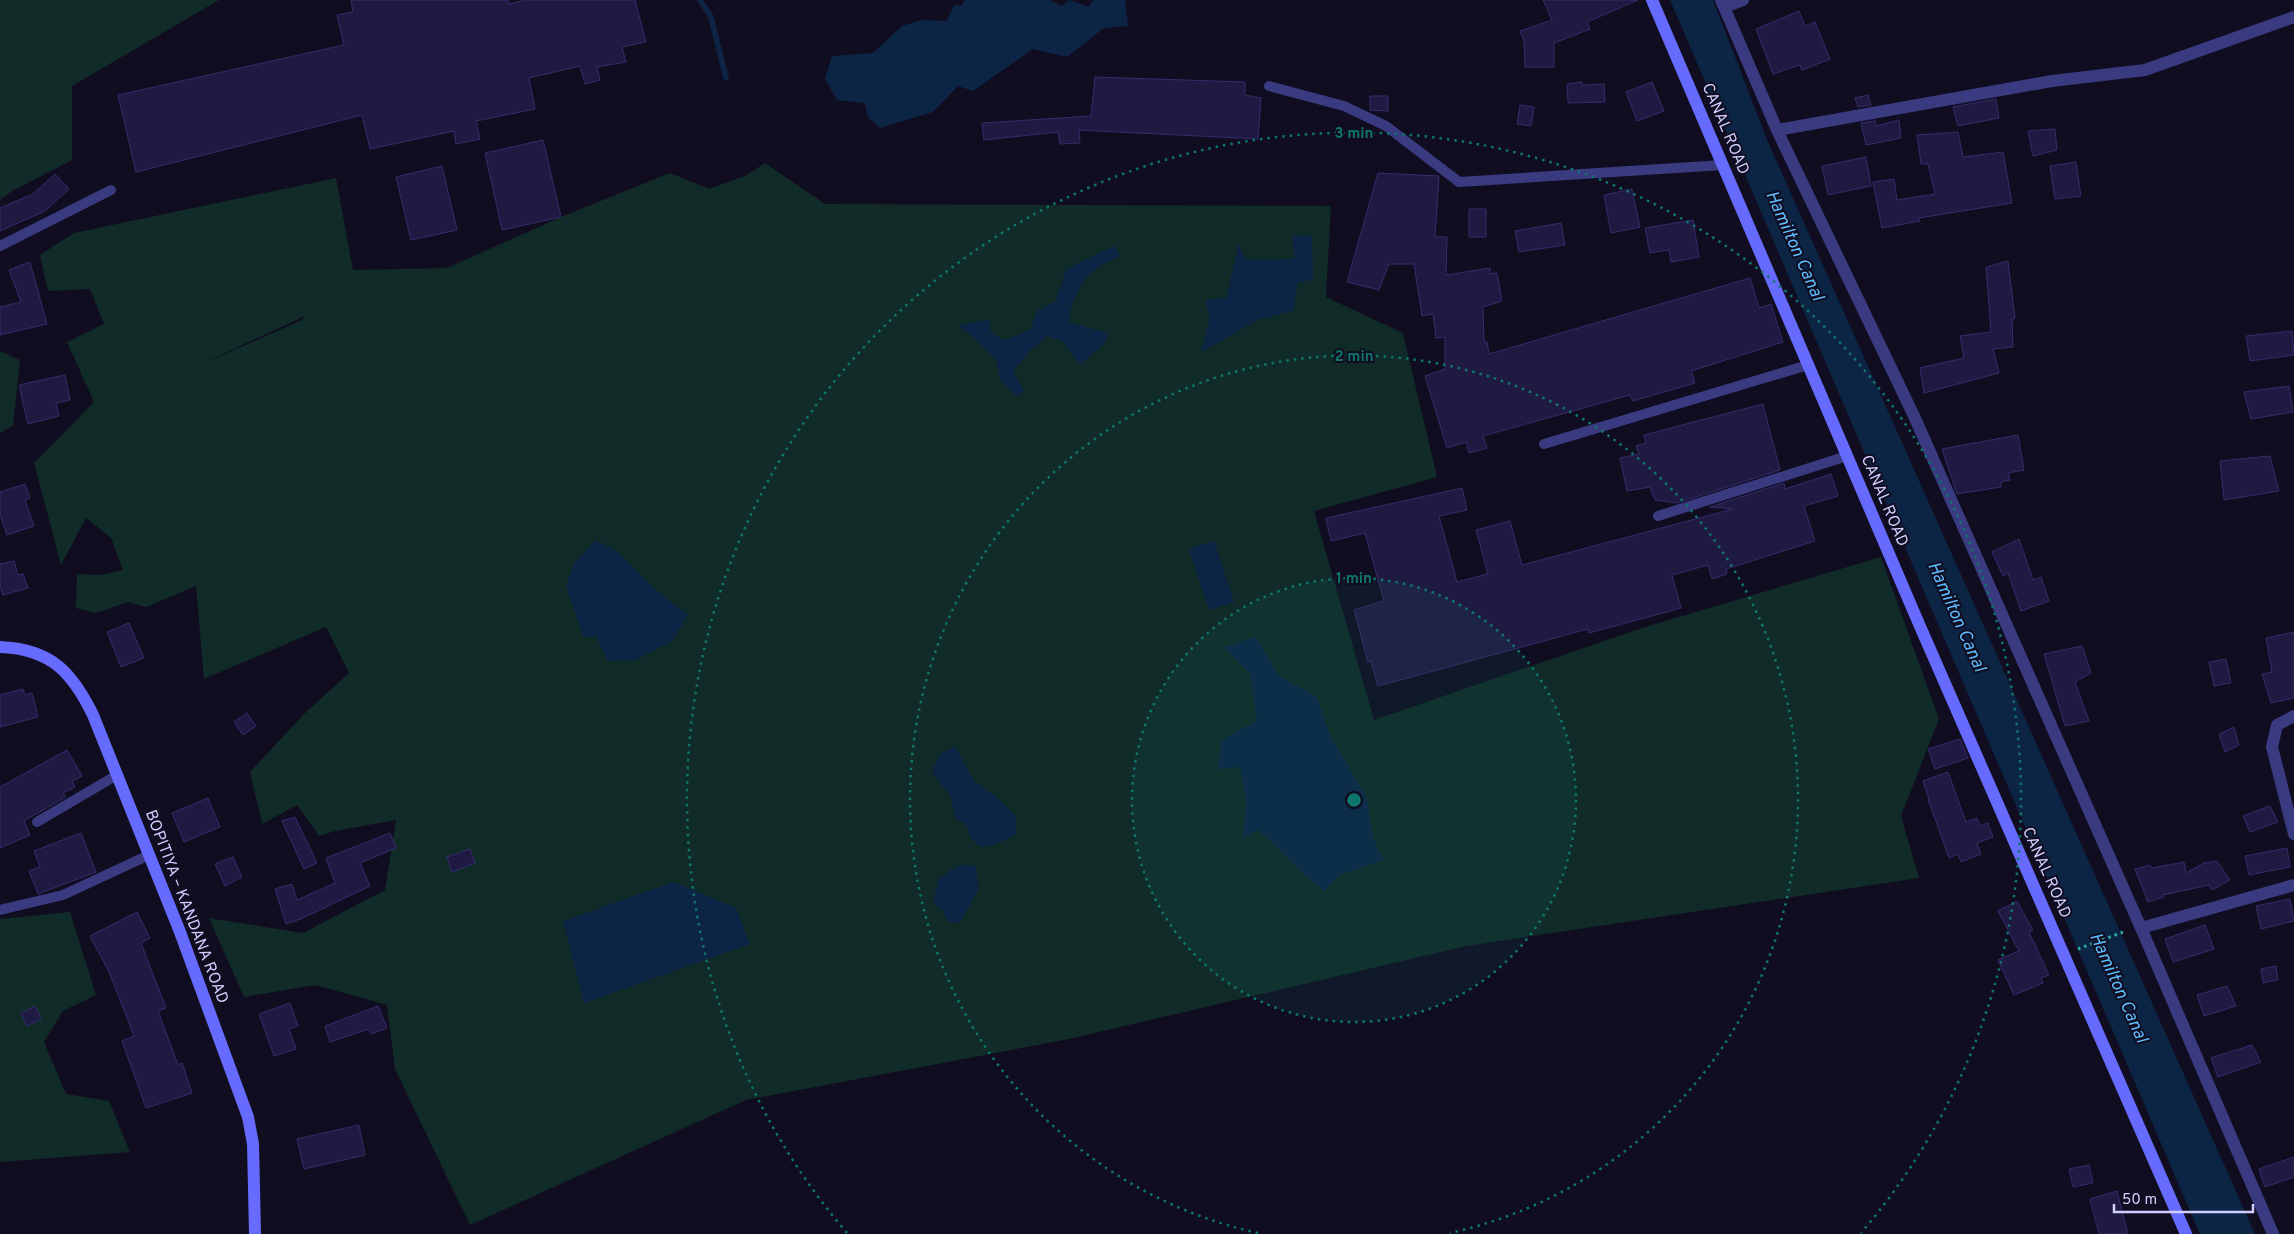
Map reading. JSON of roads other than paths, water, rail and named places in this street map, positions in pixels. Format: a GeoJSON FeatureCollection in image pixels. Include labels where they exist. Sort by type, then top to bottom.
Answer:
{"type":"FeatureCollection","features":[{"type":"Feature","properties":{"kind":"main road","name":"CANAL ROAD"},"geometry":{"type":"LineString","coordinates":[[1652,0],[1808,366],[2186,1234]]}},
{"type":"Feature","properties":{"kind":"main road","name":"BOPITIYA – KANDANA ROAD"},"geometry":{"type":"LineString","coordinates":[[0,647],[18,648],[39,654],[64,669],[86,699],[180,932],[248,1117],[254,1151],[255,1234]]}},
{"type":"Feature","properties":{"kind":"street"},"geometry":{"type":"LineString","coordinates":[[1743,0],[1723,4],[1777,130],[1914,416],[2141,928],[2273,1234]]}},
{"type":"Feature","properties":{"kind":"street"},"geometry":{"type":"LineString","coordinates":[[1777,130],[2052,81],[2145,70],[2294,17]]}},
{"type":"Feature","properties":{"kind":"street"},"geometry":{"type":"LineString","coordinates":[[2294,716],[2277,725],[2272,747],[2294,834]]}},
{"type":"Feature","properties":{"kind":"street"},"geometry":{"type":"LineString","coordinates":[[2141,928],[2294,885]]}},
{"type":"Feature","properties":{"kind":"lane"},"geometry":{"type":"LineString","coordinates":[[1269,86],[1344,106],[1386,126],[1459,182],[1723,165]]}},
{"type":"Feature","properties":{"kind":"lane"},"geometry":{"type":"LineString","coordinates":[[0,246],[111,190]]}},
{"type":"Feature","properties":{"kind":"lane"},"geometry":{"type":"LineString","coordinates":[[1544,444],[1808,366]]}},
{"type":"Feature","properties":{"kind":"lane"},"geometry":{"type":"LineString","coordinates":[[1658,516],[1847,456]]}},
{"type":"Feature","properties":{"kind":"lane"},"geometry":{"type":"LineString","coordinates":[[37,822],[117,775]]}},
{"type":"Feature","properties":{"kind":"lane"},"geometry":{"type":"LineString","coordinates":[[0,910],[63,895],[149,855]]}},
{"type":"Feature","properties":{"kind":"water"},"geometry":{"type":"Polygon","coordinates":[[[964,0],[1049,0],[1062,6],[1069,0],[1089,7],[1093,0],[1125,0],[1128,26],[1104,28],[1067,57],[1033,49],[973,91],[958,86],[933,112],[880,128],[868,117],[865,103],[837,100],[825,79],[832,56],[873,53],[902,26],[922,20],[947,21],[954,5],[962,6],[964,0]]]}},
{"type":"Feature","properties":{"kind":"water","name":"Hamilton Canal"},"geometry":{"type":"Polygon","coordinates":[[[1670,0],[1713,0],[1768,142],[2255,1234],[2200,1234],[1670,0]]]}},
{"type":"Feature","properties":{"kind":"water"},"geometry":{"type":"Polygon","coordinates":[[[1292,235],[1312,236],[1313,279],[1298,283],[1293,311],[1257,320],[1201,353],[1210,318],[1205,300],[1226,298],[1239,244],[1246,260],[1295,259],[1292,235]]]}},
{"type":"Feature","properties":{"kind":"water"},"geometry":{"type":"Polygon","coordinates":[[[1114,246],[1120,256],[1099,267],[1084,281],[1074,299],[1068,322],[1108,333],[1107,341],[1080,365],[1063,341],[1047,336],[1030,351],[1013,371],[1024,391],[1016,397],[1000,379],[996,359],[977,340],[958,326],[989,319],[991,332],[1003,340],[1030,330],[1037,311],[1056,301],[1066,269],[1114,246]]]}},
{"type":"Feature","properties":{"kind":"water"},"geometry":{"type":"Polygon","coordinates":[[[596,540],[618,552],[651,586],[688,615],[672,641],[636,660],[607,661],[596,635],[584,638],[566,586],[574,564],[596,540]]]}},
{"type":"Feature","properties":{"kind":"water"},"geometry":{"type":"Polygon","coordinates":[[[1214,541],[1234,602],[1209,610],[1189,549],[1214,541]]]}},
{"type":"Feature","properties":{"kind":"water"},"geometry":{"type":"Polygon","coordinates":[[[1256,637],[1279,676],[1317,697],[1330,735],[1367,798],[1373,837],[1383,860],[1340,875],[1324,891],[1258,830],[1243,839],[1246,799],[1240,767],[1218,769],[1221,740],[1257,721],[1250,674],[1224,647],[1256,637]]]}},
{"type":"Feature","properties":{"kind":"water"},"geometry":{"type":"Polygon","coordinates":[[[955,746],[975,782],[995,796],[1016,816],[1016,835],[993,845],[981,847],[971,838],[966,824],[956,820],[950,795],[932,772],[940,754],[955,746]]]}},
{"type":"Feature","properties":{"kind":"water"},"geometry":{"type":"Polygon","coordinates":[[[959,865],[976,866],[979,888],[960,923],[948,922],[943,910],[933,903],[939,878],[959,865]]]}},
{"type":"Feature","properties":{"kind":"water"},"geometry":{"type":"Polygon","coordinates":[[[674,882],[736,908],[750,944],[584,1003],[563,921],[674,882]]]}},
{"type":"Feature","properties":{"kind":"waterway"},"geometry":{"type":"LineString","coordinates":[[700,0],[711,17],[726,78]]}}]}
